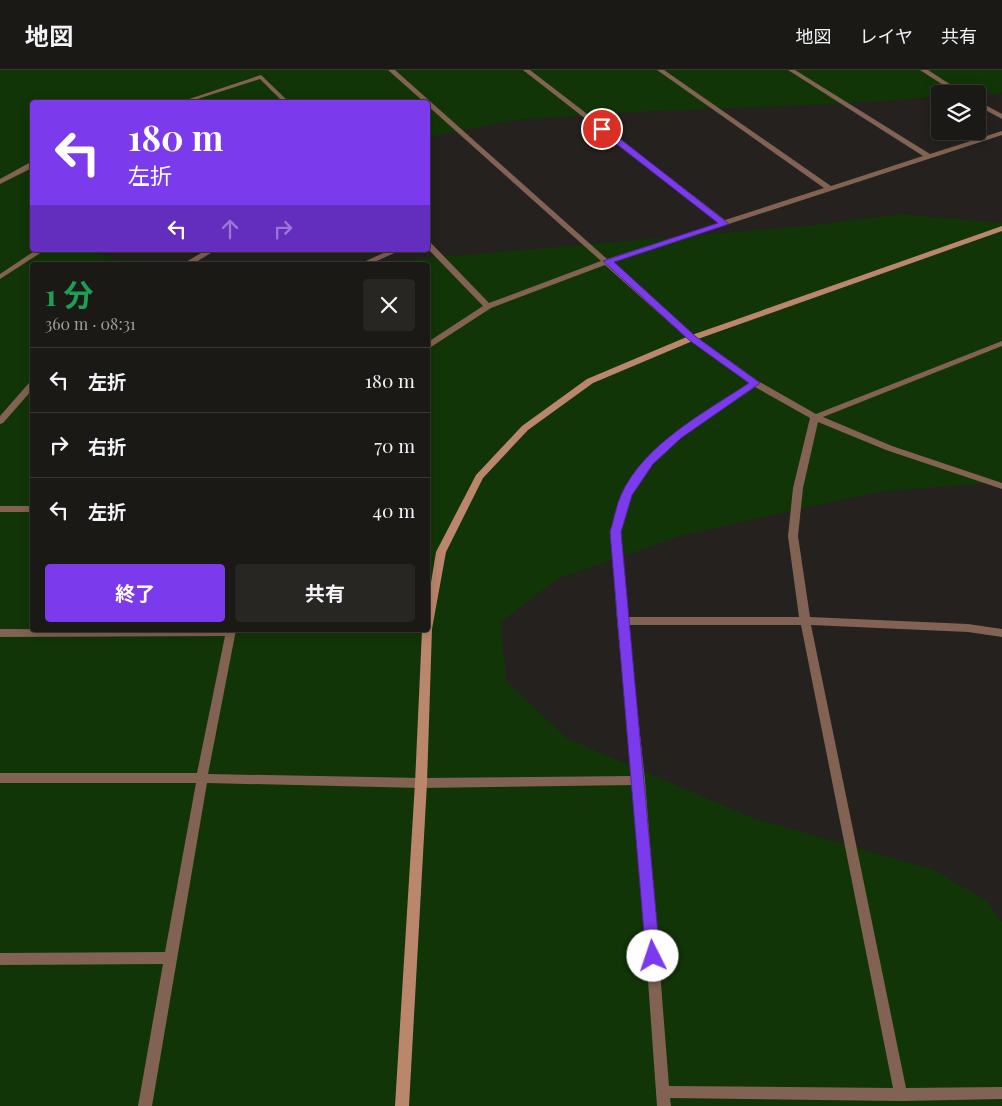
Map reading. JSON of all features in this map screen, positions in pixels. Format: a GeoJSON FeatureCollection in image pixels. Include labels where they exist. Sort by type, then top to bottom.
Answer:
{"type":"FeatureCollection","features":[{"type":"Feature","properties":{"kind":"street"},"geometry":{"type":"LineString","coordinates":[[391,70],[425,100]]}},
{"type":"Feature","properties":{"kind":"street"},"geometry":{"type":"LineString","coordinates":[[526,70],[724,224]]}},
{"type":"Feature","properties":{"kind":"street"},"geometry":{"type":"LineString","coordinates":[[660,70],[830,189]]}},
{"type":"Feature","properties":{"kind":"street"},"geometry":{"type":"LineString","coordinates":[[791,70],[928,156]]}},
{"type":"Feature","properties":{"kind":"street"},"geometry":{"type":"LineString","coordinates":[[923,70],[947,85]]}},
{"type":"Feature","properties":{"kind":"street"},"geometry":{"type":"LineString","coordinates":[[189,100],[261,77],[284,100]]}},
{"type":"Feature","properties":{"kind":"street"},"geometry":{"type":"LineString","coordinates":[[430,104],[608,261],[692,338],[755,383],[815,417],[889,448],[1002,486]]}},
{"type":"Feature","properties":{"kind":"street"},"geometry":{"type":"LineString","coordinates":[[986,108],[1002,117]]}},
{"type":"Feature","properties":{"kind":"street"},"geometry":{"type":"LineString","coordinates":[[430,344],[488,306],[608,261],[1002,133]]}},
{"type":"Feature","properties":{"kind":"street"},"geometry":{"type":"LineString","coordinates":[[1,180],[30,166]]}},
{"type":"Feature","properties":{"kind":"street"},"geometry":{"type":"LineString","coordinates":[[430,612],[441,552],[479,477],[525,428],[590,381],[692,338],[1002,228]]}},
{"type":"Feature","properties":{"kind":"street"},"geometry":{"type":"LineString","coordinates":[[430,247],[488,306]]}},
{"type":"Feature","properties":{"kind":"street"},"geometry":{"type":"LineString","coordinates":[[0,277],[38,252]]}},
{"type":"Feature","properties":{"kind":"street"},"geometry":{"type":"LineString","coordinates":[[190,262],[208,252]]}},
{"type":"Feature","properties":{"kind":"street"},"geometry":{"type":"LineString","coordinates":[[368,262],[392,252]]}},
{"type":"Feature","properties":{"kind":"street"},"geometry":{"type":"LineString","coordinates":[[815,417],[1002,343]]}},
{"type":"Feature","properties":{"kind":"street"},"geometry":{"type":"LineString","coordinates":[[755,383],[677,436],[649,462],[626,495],[616,532],[622,621],[639,780],[664,1099],[1002,1093]]}},
{"type":"Feature","properties":{"kind":"street"},"geometry":{"type":"LineString","coordinates":[[0,422],[30,387]]}},
{"type":"Feature","properties":{"kind":"street"},"geometry":{"type":"LineString","coordinates":[[815,417],[798,488],[793,536],[805,621],[901,1095]]}},
{"type":"Feature","properties":{"kind":"street"},"geometry":{"type":"LineString","coordinates":[[0,509],[30,509]]}},
{"type":"Feature","properties":{"kind":"street"},"geometry":{"type":"LineString","coordinates":[[622,621],[805,621],[968,628],[1002,633]]}},
{"type":"Feature","properties":{"kind":"street"},"geometry":{"type":"LineString","coordinates":[[0,633],[116,632]]}},
{"type":"Feature","properties":{"kind":"street"},"geometry":{"type":"LineString","coordinates":[[145,1106],[202,778],[231,632]]}},
{"type":"Feature","properties":{"kind":"street"},"geometry":{"type":"LineString","coordinates":[[402,1106],[421,783],[427,632]]}},
{"type":"Feature","properties":{"kind":"street"},"geometry":{"type":"LineString","coordinates":[[0,778],[202,778],[421,783],[639,780]]}},
{"type":"Feature","properties":{"kind":"street"},"geometry":{"type":"LineString","coordinates":[[0,959],[170,958]]}},
{"type":"Feature","properties":{"kind":"green space"},"geometry":{"type":"Polygon","coordinates":[[[0,70],[1002,70],[1002,92],[995,94],[986,94],[986,85],[931,85],[931,98],[834,104],[633,112],[514,120],[430,137],[430,100],[30,100],[30,252],[92,252],[116,259],[168,262],[30,262],[30,632],[430,632],[430,262],[379,262],[805,226],[901,214],[1002,223],[1002,482],[877,492],[683,535],[557,579],[501,622],[506,681],[568,739],[753,818],[934,870],[987,901],[1002,922],[1002,1106],[0,1106],[0,70]]]}},
{"type":"Feature","properties":{"kind":"route"},"geometry":{"type":"LineString","coordinates":[[602,129],[724,224],[608,261],[692,338],[755,383],[677,436],[649,462],[626,495],[616,532],[622,621],[639,780],[653,956]]}}]}
